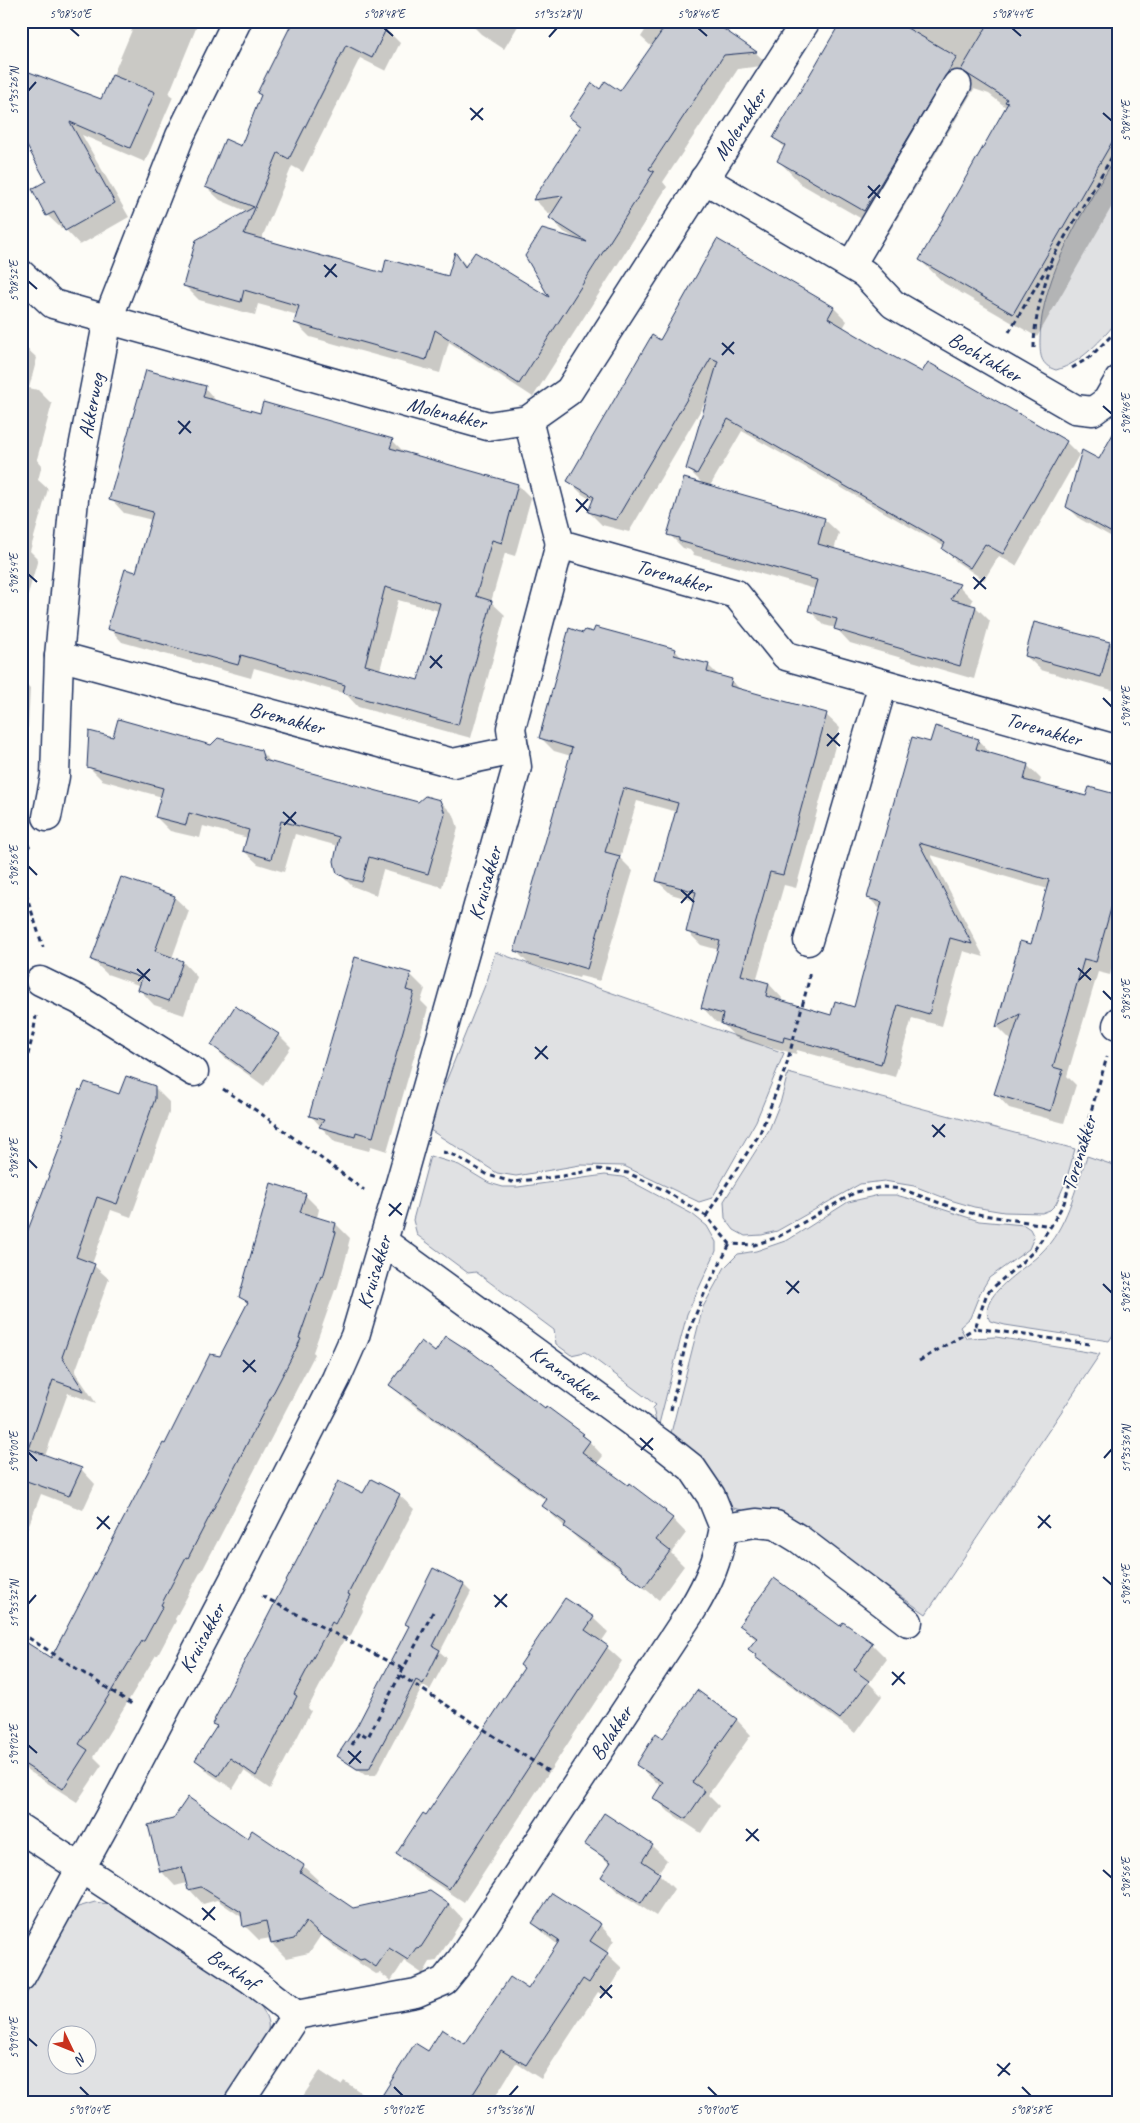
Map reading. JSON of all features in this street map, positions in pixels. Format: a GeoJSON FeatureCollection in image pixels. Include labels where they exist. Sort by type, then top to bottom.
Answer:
{"type":"FeatureCollection","features":[{"type":"Feature","properties":{"kind":"street","name":"Akkerweg"},"geometry":{"type":"LineString","coordinates":[[47,817],[55,776],[59,656],[75,489],[108,319],[180,136],[237,21]]}},
{"type":"Feature","properties":{"kind":"street","name":"Molenakker"},"geometry":{"type":"LineString","coordinates":[[21,274],[53,304],[488,426],[528,420],[569,391],[806,21]]}},
{"type":"Feature","properties":{"kind":"street"},"geometry":{"type":"LineString","coordinates":[[851,265],[957,85]]}},
{"type":"Feature","properties":{"kind":"street","name":"Bochtakker"},"geometry":{"type":"LineString","coordinates":[[704,179],[865,274],[893,304],[992,361],[1040,380],[1075,409],[1093,412],[1107,401],[1119,380]]}},
{"type":"Feature","properties":{"kind":"street"},"geometry":{"type":"LineString","coordinates":[[528,420],[560,544]]}},
{"type":"Feature","properties":{"kind":"street","name":"Torenakker"},"geometry":{"type":"LineString","coordinates":[[560,544],[736,594],[786,656],[1119,750]]}},
{"type":"Feature","properties":{"kind":"street","name":"Kruisakker"},"geometry":{"type":"LineString","coordinates":[[21,1977],[233,1581],[336,1380],[354,1336],[384,1242],[517,766],[511,728],[560,544]]}},
{"type":"Feature","properties":{"kind":"street","name":"Bremakker"},"geometry":{"type":"LineString","coordinates":[[59,656],[453,763],[515,750]]}},
{"type":"Feature","properties":{"kind":"street"},"geometry":{"type":"LineString","coordinates":[[808,941],[883,684]]}},
{"type":"Feature","properties":{"kind":"street"},"geometry":{"type":"LineString","coordinates":[[40,982],[80,1000],[194,1072]]}},
{"type":"Feature","properties":{"kind":"street","name":"Kransakker"},"geometry":{"type":"LineString","coordinates":[[384,1242],[692,1468],[711,1496],[724,1528]]}},
{"type":"Feature","properties":{"kind":"street"},"geometry":{"type":"LineString","coordinates":[[724,1528],[756,1522],[776,1525],[799,1539],[908,1622]]}},
{"type":"Feature","properties":{"kind":"street","name":"Bolakker"},"geometry":{"type":"LineString","coordinates":[[296,2016],[416,1993],[444,1980],[461,1960],[708,1583],[718,1556],[724,1528]]}},
{"type":"Feature","properties":{"kind":"street"},"geometry":{"type":"LineString","coordinates":[[21,1829],[81,1868]]}},
{"type":"Feature","properties":{"kind":"street","name":"Berkhof"},"geometry":{"type":"LineString","coordinates":[[81,1868],[250,1979],[296,2016]]}},
{"type":"Feature","properties":{"kind":"street"},"geometry":{"type":"LineString","coordinates":[[238,2102],[296,2016]]}},
{"type":"Feature","properties":{"kind":"path"},"geometry":{"type":"LineString","coordinates":[[992,361],[1119,145]]}},
{"type":"Feature","properties":{"kind":"path"},"geometry":{"type":"LineString","coordinates":[[1056,252],[1042,291],[1034,337],[1035,359],[1039,368],[1040,380],[1050,374],[1065,372],[1090,357],[1119,328]]}},
{"type":"Feature","properties":{"kind":"path"},"geometry":{"type":"LineString","coordinates":[[706,1216],[760,1133],[786,1067],[809,980],[808,941]]}},
{"type":"Feature","properties":{"kind":"path","name":"Torenakker"},"geometry":{"type":"LineString","coordinates":[[975,1328],[987,1293],[1032,1253],[1064,1203],[1118,1023]]}},
{"type":"Feature","properties":{"kind":"path"},"geometry":{"type":"LineString","coordinates":[[194,1072],[260,1113],[392,1210]]}},
{"type":"Feature","properties":{"kind":"path"},"geometry":{"type":"LineString","coordinates":[[412,1141],[456,1156],[488,1175],[512,1182],[563,1176],[598,1169],[628,1173],[664,1190],[706,1216],[730,1244],[754,1245],[778,1237],[856,1192],[883,1187],[901,1190],[965,1212],[1051,1226]]}},
{"type":"Feature","properties":{"kind":"path"},"geometry":{"type":"LineString","coordinates":[[663,1445],[688,1333],[705,1292],[730,1244]]}},
{"type":"Feature","properties":{"kind":"path"},"geometry":{"type":"LineString","coordinates":[[919,1361],[975,1328],[1089,1344]]}},
{"type":"Feature","properties":{"kind":"path"},"geometry":{"type":"LineString","coordinates":[[233,1581],[403,1669]]}},
{"type":"Feature","properties":{"kind":"path"},"geometry":{"type":"LineString","coordinates":[[352,1745],[358,1732],[368,1737],[433,1612]]}},
{"type":"Feature","properties":{"kind":"path"},"geometry":{"type":"LineString","coordinates":[[21,1633],[134,1706],[159,1718]]}},
{"type":"Feature","properties":{"kind":"path"},"geometry":{"type":"LineString","coordinates":[[400,1675],[575,1788]]}},
{"type":"Feature","properties":{"kind":"shaded area"},"geometry":{"type":"Polygon","coordinates":[[[1119,152],[1119,319],[1083,356],[1056,370],[1044,362],[1040,350],[1042,316],[1048,291],[1080,218],[1119,152]]]}},
{"type":"Feature","properties":{"kind":"shaded area"},"geometry":{"type":"Polygon","coordinates":[[[495,952],[784,1053],[756,1121],[712,1198],[699,1202],[624,1166],[580,1165],[516,1176],[497,1173],[427,1128],[488,978],[495,952]]]}},
{"type":"Feature","properties":{"kind":"shaded area"},"geometry":{"type":"Polygon","coordinates":[[[788,1073],[1075,1149],[1066,1181],[1056,1204],[1050,1210],[1042,1213],[1004,1212],[974,1207],[914,1186],[884,1181],[860,1184],[777,1231],[762,1235],[745,1236],[734,1230],[725,1218],[724,1201],[769,1130],[781,1100],[788,1073]]]}},
{"type":"Feature","properties":{"kind":"shaded area"},"geometry":{"type":"Polygon","coordinates":[[[430,1156],[459,1165],[489,1183],[503,1187],[518,1187],[605,1175],[623,1177],[692,1214],[707,1226],[716,1242],[716,1251],[687,1314],[659,1424],[656,1422],[653,1408],[656,1405],[585,1352],[571,1355],[556,1344],[554,1330],[476,1272],[468,1273],[417,1235],[413,1220],[430,1156]]]}},
{"type":"Feature","properties":{"kind":"shaded area"},"geometry":{"type":"Polygon","coordinates":[[[1087,1156],[1119,1167],[1119,1326],[1109,1341],[990,1321],[987,1312],[996,1292],[1041,1253],[1057,1232],[1069,1208],[1087,1156]]]}},
{"type":"Feature","properties":{"kind":"shaded area"},"geometry":{"type":"Polygon","coordinates":[[[879,1195],[896,1195],[979,1221],[1024,1225],[1030,1229],[1034,1237],[1029,1249],[989,1278],[980,1293],[970,1318],[960,1327],[966,1338],[996,1337],[1100,1354],[926,1614],[781,1513],[758,1509],[747,1511],[733,1508],[723,1496],[703,1460],[671,1433],[703,1307],[725,1267],[738,1254],[756,1251],[788,1240],[848,1202],[879,1195]]]}},
{"type":"Feature","properties":{"kind":"shaded area"},"geometry":{"type":"Polygon","coordinates":[[[95,1902],[113,1905],[258,2001],[267,2019],[268,2031],[256,2057],[225,2102],[21,2102],[21,2004],[71,1914],[78,1907],[95,1902]]]}},
{"type":"Feature","properties":{"kind":"building"},"geometry":{"type":"Polygon","coordinates":[[[293,21],[390,21],[372,58],[346,45],[289,159],[278,153],[244,234],[383,273],[386,259],[448,276],[455,252],[465,267],[475,252],[549,297],[525,256],[542,229],[587,242],[549,218],[563,196],[533,200],[581,126],[569,117],[592,83],[600,89],[605,81],[620,91],[669,21],[712,21],[757,52],[724,55],[649,169],[654,172],[519,384],[435,330],[426,360],[294,323],[299,306],[244,290],[241,302],[183,286],[196,240],[254,207],[205,187],[225,139],[241,146],[261,95],[257,93],[293,21]]]}},
{"type":"Feature","properties":{"kind":"building"},"geometry":{"type":"Polygon","coordinates":[[[841,21],[895,21],[957,57],[864,211],[777,161],[785,145],[773,138],[841,21]]]}},
{"type":"Feature","properties":{"kind":"building"},"geometry":{"type":"Polygon","coordinates":[[[990,21],[1119,21],[1119,130],[1013,314],[919,260],[1008,103],[1005,102],[1007,99],[961,70],[990,21]]]}},
{"type":"Feature","properties":{"kind":"building"},"geometry":{"type":"Polygon","coordinates":[[[21,69],[101,99],[112,75],[155,92],[130,148],[70,122],[115,203],[65,231],[54,212],[46,216],[32,189],[46,181],[21,135],[21,69]]]}},
{"type":"Feature","properties":{"kind":"building"},"geometry":{"type":"Polygon","coordinates":[[[717,239],[834,307],[828,318],[885,352],[922,372],[928,362],[1067,441],[1003,554],[985,544],[970,568],[942,549],[945,543],[728,419],[697,474],[686,469],[718,361],[711,358],[616,520],[588,512],[594,497],[567,481],[652,335],[660,340],[717,239]]]}},
{"type":"Feature","properties":{"kind":"building"},"geometry":{"type":"Polygon","coordinates":[[[146,370],[206,386],[203,397],[260,413],[263,402],[393,439],[390,448],[518,484],[502,543],[492,540],[476,596],[492,601],[458,725],[343,693],[345,685],[241,655],[238,665],[107,629],[125,569],[136,572],[153,512],[109,500],[146,370]],[[385,587],[365,665],[418,680],[440,603],[385,587]]]}},
{"type":"Feature","properties":{"kind":"building"},"geometry":{"type":"Polygon","coordinates":[[[1119,423],[1119,537],[1066,507],[1082,450],[1099,459],[1119,423]]]}},
{"type":"Feature","properties":{"kind":"building"},"geometry":{"type":"Polygon","coordinates":[[[684,478],[825,518],[818,544],[960,584],[951,599],[976,606],[960,666],[834,629],[837,619],[808,611],[817,580],[679,541],[679,538],[667,535],[684,478]]]}},
{"type":"Feature","properties":{"kind":"building"},"geometry":{"type":"Polygon","coordinates":[[[1034,622],[1110,642],[1101,677],[1025,656],[1034,622]]]}},
{"type":"Feature","properties":{"kind":"building"},"geometry":{"type":"Polygon","coordinates":[[[595,627],[676,649],[674,655],[709,664],[707,672],[732,679],[730,686],[827,713],[783,875],[770,872],[741,975],[769,983],[766,996],[831,1015],[835,1001],[854,1007],[882,902],[867,898],[912,737],[930,742],[935,726],[979,739],[976,749],[1028,764],[1024,780],[1086,796],[1089,787],[1119,795],[1119,880],[1096,962],[1084,959],[1053,1067],[1063,1070],[1051,1111],[994,1094],[1020,1014],[996,1027],[1020,941],[1031,944],[1049,880],[919,843],[972,944],[950,938],[929,1014],[898,1005],[881,1064],[784,1037],[783,1042],[721,1024],[723,1014],[701,1008],[720,941],[686,932],[696,892],[656,881],[678,803],[623,788],[605,852],[620,856],[587,969],[514,951],[572,748],[539,738],[569,628],[583,633],[585,630],[593,632],[595,627]]]}},
{"type":"Feature","properties":{"kind":"building"},"geometry":{"type":"Polygon","coordinates":[[[118,719],[211,745],[218,738],[261,750],[264,760],[418,802],[425,796],[440,800],[445,814],[428,874],[369,857],[362,882],[346,878],[337,873],[334,861],[339,837],[281,821],[271,859],[243,851],[249,830],[189,813],[186,825],[155,817],[163,788],[87,767],[89,731],[113,737],[118,719]]]}},
{"type":"Feature","properties":{"kind":"building"},"geometry":{"type":"Polygon","coordinates":[[[121,877],[175,896],[155,951],[183,961],[169,1001],[138,990],[142,978],[91,960],[121,877]]]}},
{"type":"Feature","properties":{"kind":"building"},"geometry":{"type":"Polygon","coordinates":[[[355,957],[411,973],[406,990],[414,992],[373,1137],[356,1132],[355,1137],[319,1127],[324,1120],[309,1116],[355,957]]]}},
{"type":"Feature","properties":{"kind":"building"},"geometry":{"type":"Polygon","coordinates":[[[235,1006],[279,1034],[251,1074],[211,1045],[235,1006]]]}},
{"type":"Feature","properties":{"kind":"building"},"geometry":{"type":"Polygon","coordinates":[[[126,1076],[155,1086],[155,1099],[117,1204],[97,1197],[76,1257],[95,1264],[62,1357],[84,1391],[53,1380],[29,1449],[82,1468],[69,1496],[21,1479],[21,1248],[65,1134],[63,1133],[79,1089],[81,1091],[85,1082],[119,1094],[126,1076]]]}},
{"type":"Feature","properties":{"kind":"building"},"geometry":{"type":"Polygon","coordinates":[[[271,1183],[306,1194],[300,1212],[336,1223],[334,1231],[336,1232],[323,1277],[321,1276],[299,1338],[301,1339],[188,1558],[186,1557],[161,1605],[163,1606],[144,1641],[142,1641],[79,1744],[88,1750],[63,1789],[21,1762],[21,1639],[51,1658],[163,1443],[165,1444],[210,1354],[220,1356],[248,1302],[239,1297],[271,1183]]]}},
{"type":"Feature","properties":{"kind":"building"},"geometry":{"type":"Polygon","coordinates":[[[446,1336],[474,1354],[545,1408],[546,1406],[584,1434],[582,1435],[590,1441],[582,1452],[628,1485],[629,1483],[673,1518],[656,1540],[670,1551],[644,1587],[622,1571],[619,1566],[564,1527],[566,1523],[542,1506],[547,1499],[389,1385],[421,1341],[435,1352],[446,1336]]]}},
{"type":"Feature","properties":{"kind":"building"},"geometry":{"type":"Polygon","coordinates":[[[371,1479],[400,1494],[348,1594],[350,1595],[335,1624],[332,1622],[294,1694],[297,1696],[256,1776],[230,1758],[218,1776],[195,1760],[217,1726],[212,1724],[338,1481],[363,1493],[371,1479]]]}},
{"type":"Feature","properties":{"kind":"building"},"geometry":{"type":"Polygon","coordinates":[[[433,1568],[464,1584],[433,1646],[440,1650],[423,1684],[416,1680],[369,1769],[357,1769],[337,1756],[357,1726],[409,1626],[405,1624],[433,1568]]]}},
{"type":"Feature","properties":{"kind":"building"},"geometry":{"type":"Polygon","coordinates":[[[774,1578],[840,1626],[843,1622],[873,1643],[854,1670],[869,1681],[840,1719],[755,1657],[756,1655],[748,1649],[757,1638],[739,1625],[774,1578]]]}},
{"type":"Feature","properties":{"kind":"building"},"geometry":{"type":"Polygon","coordinates":[[[565,1598],[594,1617],[585,1630],[608,1646],[449,1889],[396,1854],[423,1813],[426,1815],[480,1735],[524,1668],[520,1665],[565,1598]]]}},
{"type":"Feature","properties":{"kind":"building"},"geometry":{"type":"Polygon","coordinates":[[[697,1690],[737,1719],[692,1782],[705,1791],[686,1819],[653,1798],[663,1782],[636,1765],[656,1733],[663,1738],[697,1690]]]}},
{"type":"Feature","properties":{"kind":"building"},"geometry":{"type":"Polygon","coordinates":[[[188,1797],[247,1838],[252,1830],[304,1865],[300,1872],[353,1908],[430,1891],[449,1904],[421,1947],[416,1948],[408,1960],[389,1948],[376,1967],[364,1959],[360,1960],[318,1933],[306,1922],[294,1939],[271,1944],[266,1921],[243,1927],[241,1912],[201,1887],[188,1890],[182,1867],[160,1872],[148,1825],[173,1819],[188,1797]]]}},
{"type":"Feature","properties":{"kind":"building"},"geometry":{"type":"Polygon","coordinates":[[[604,1813],[653,1845],[642,1861],[660,1873],[641,1903],[601,1877],[611,1862],[584,1844],[604,1813]]]}},
{"type":"Feature","properties":{"kind":"building"},"geometry":{"type":"Polygon","coordinates":[[[552,1893],[601,1924],[590,1941],[608,1953],[589,1983],[583,1979],[526,2065],[501,2050],[468,2102],[378,2102],[415,2043],[428,2051],[442,2029],[465,2044],[510,1977],[528,1989],[559,1941],[532,1923],[552,1893]]]}}]}
